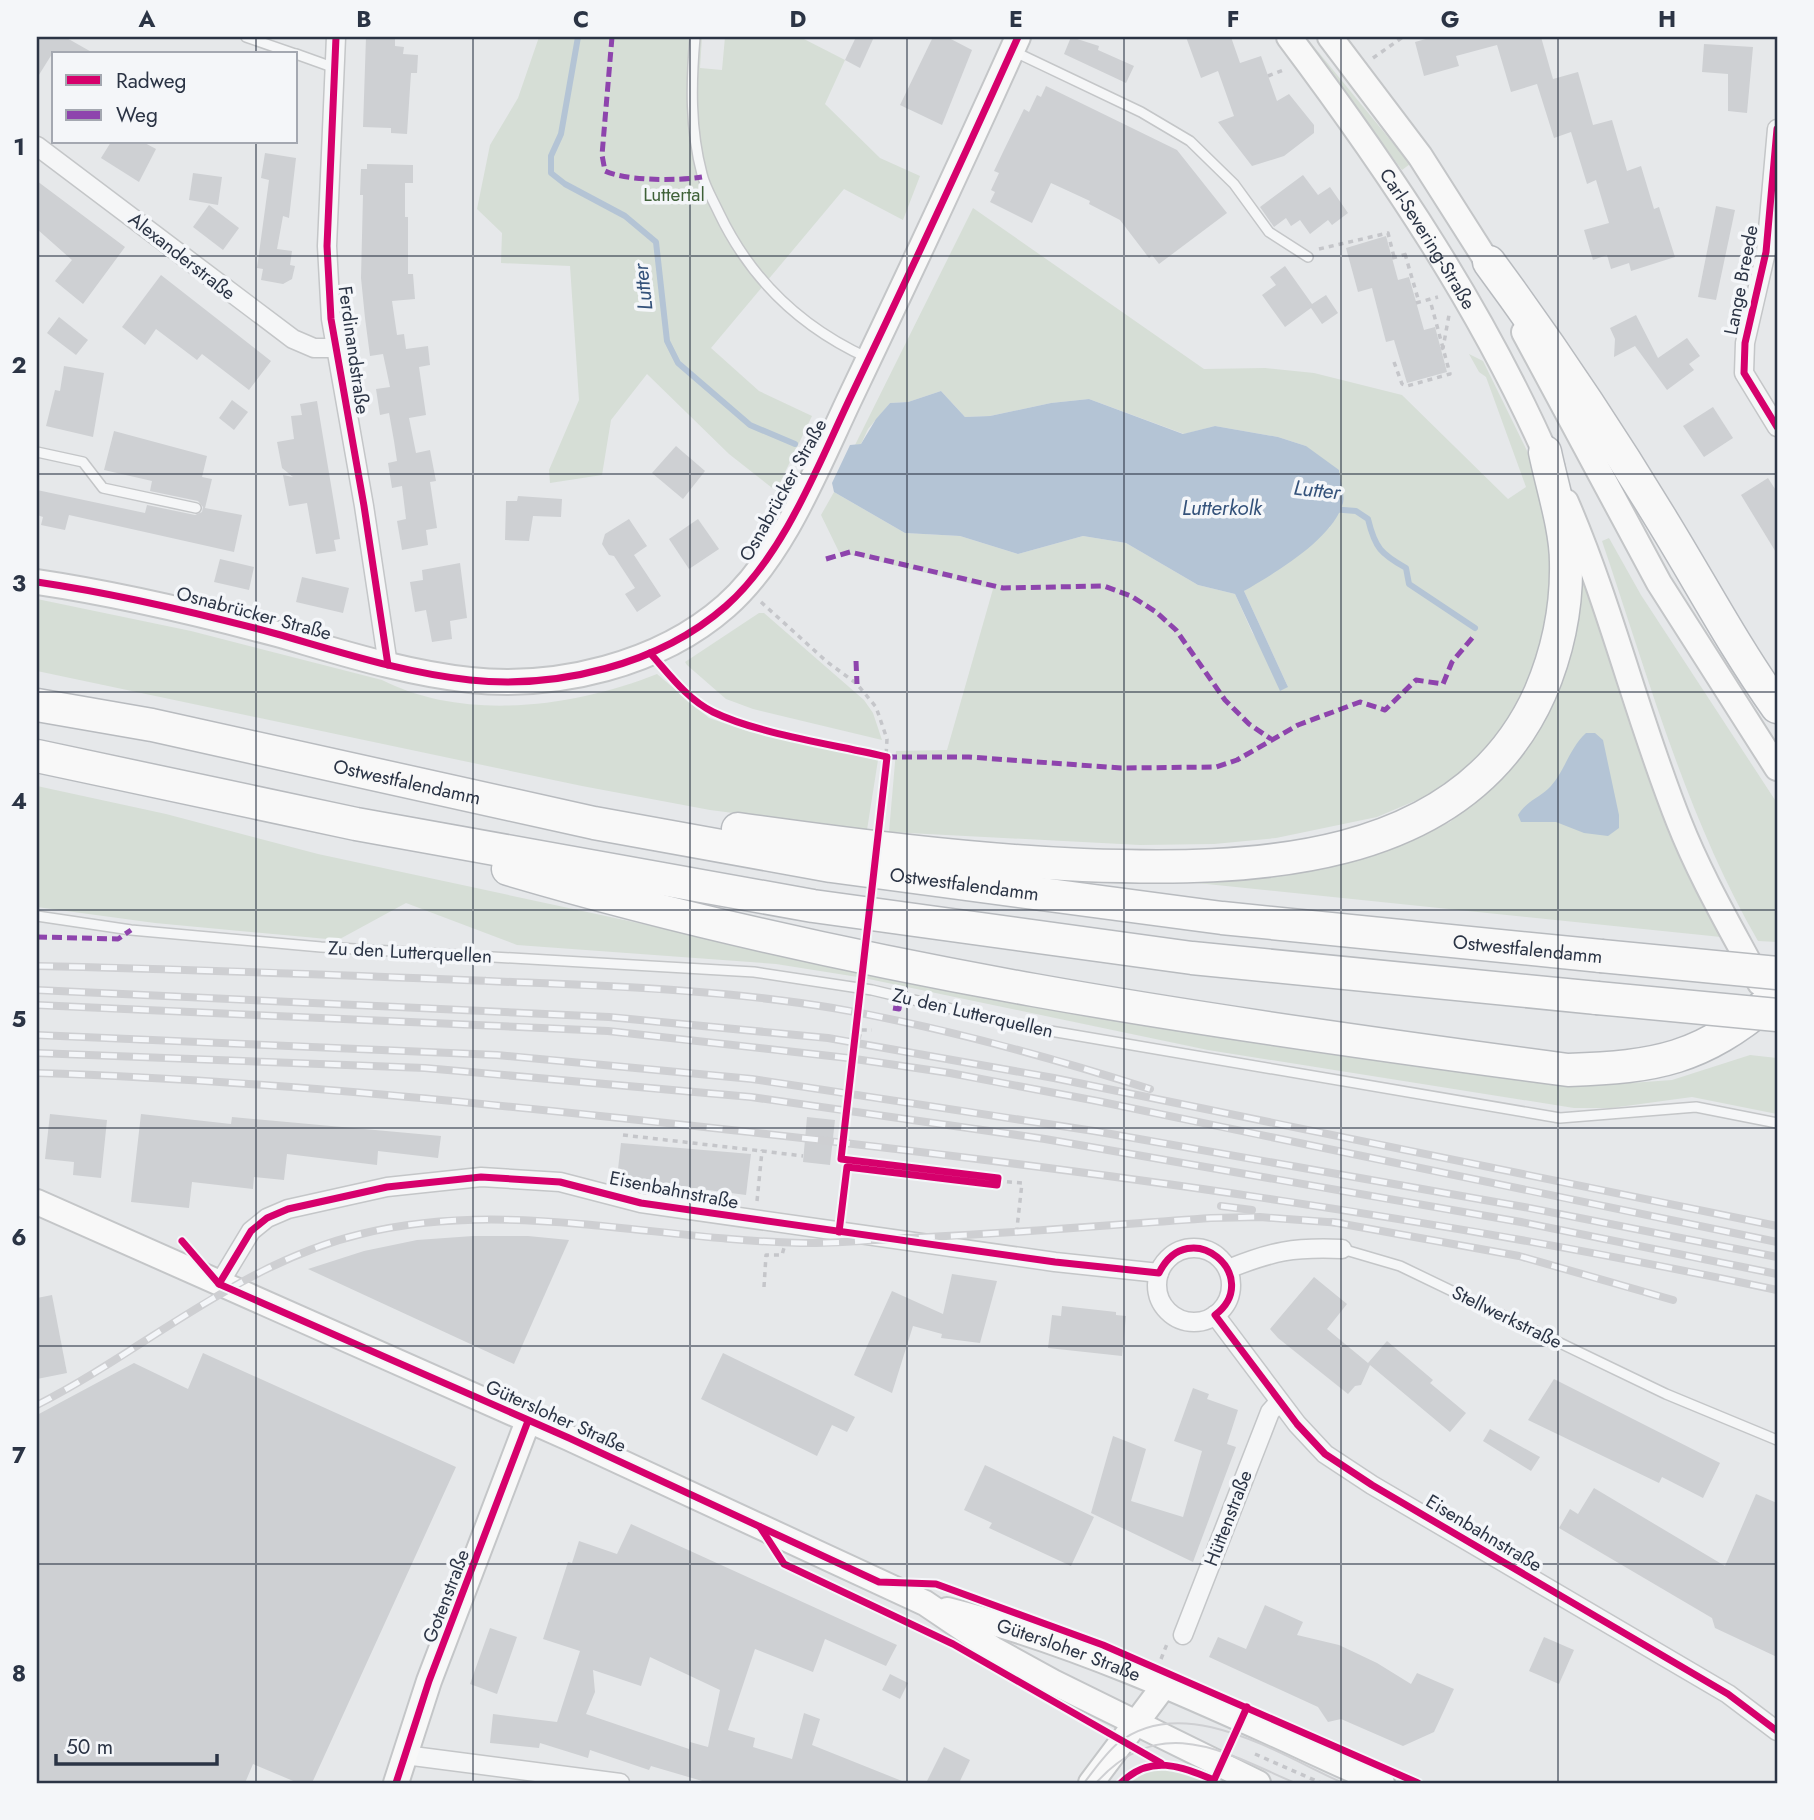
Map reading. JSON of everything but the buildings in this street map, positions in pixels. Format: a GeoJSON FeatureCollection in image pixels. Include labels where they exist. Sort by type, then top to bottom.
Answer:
{"type":"FeatureCollection","features":[{"type":"Feature","properties":{"kind":"highway"},"geometry":{"type":"LineString","coordinates":[[1489,262],[1546,341],[1622,456],[1712,609],[1773,701]]}},
{"type":"Feature","properties":{"kind":"highway"},"geometry":{"type":"LineString","coordinates":[[444,789],[595,805],[919,855],[1016,862],[1144,867],[1235,865],[1349,846],[1401,829],[1447,804],[1476,781],[1505,752],[1530,715],[1551,668],[1564,617],[1566,559],[1545,452]]}},
{"type":"Feature","properties":{"kind":"highway","name":"Ostwestfalendamm"},"geometry":{"type":"LineString","coordinates":[[37,705],[152,725],[594,823],[831,866],[1222,918],[1601,956],[1776,997]]}},
{"type":"Feature","properties":{"kind":"highway"},"geometry":{"type":"LineString","coordinates":[[37,756],[356,824],[813,906],[1192,958],[1597,998],[1776,997]]}},
{"type":"Feature","properties":{"kind":"highway"},"geometry":{"type":"LineString","coordinates":[[356,824],[618,902],[959,978],[1112,1004],[1568,1070],[1624,1068],[1676,1058],[1722,1039],[1776,997]]}},
{"type":"Feature","properties":{"kind":"main road","name":"Carl-Severing-Straße"},"geometry":{"type":"LineString","coordinates":[[1289,37],[1382,162],[1433,239],[1487,333],[1545,452],[1577,526],[1679,822],[1704,879],[1776,997]]}},
{"type":"Feature","properties":{"kind":"main road","name":"Carl-Severing-Straße"},"geometry":{"type":"LineString","coordinates":[[1329,37],[1420,156],[1489,262],[1659,583],[1687,632],[1777,768]]}},
{"type":"Feature","properties":{"kind":"main road","name":"Osnabrücker Straße"},"geometry":{"type":"LineString","coordinates":[[37,582],[188,610],[388,665],[471,680],[542,680],[598,670],[650,653],[708,620],[745,587],[765,563],[811,480],[1015,44]]}},
{"type":"Feature","properties":{"kind":"main road","name":"Gütersloher Straße"},"geometry":{"type":"LineString","coordinates":[[37,1202],[528,1421],[933,1607],[993,1649],[1258,1783]]}},
{"type":"Feature","properties":{"kind":"main road","name":"Gotenstraße"},"geometry":{"type":"LineString","coordinates":[[396,1783],[528,1421]]}},
{"type":"Feature","properties":{"kind":"main road","name":"Gütersloher Straße"},"geometry":{"type":"LineString","coordinates":[[933,1607],[999,1623],[1160,1677],[1382,1783]]}},
{"type":"Feature","properties":{"kind":"main road"},"geometry":{"type":"LineString","coordinates":[[1091,1783],[1135,1723],[1160,1677]]}},
{"type":"Feature","properties":{"kind":"street","name":"Ferdinandstraße"},"geometry":{"type":"LineString","coordinates":[[336,37],[327,246],[335,348],[364,506],[388,665]]}},
{"type":"Feature","properties":{"kind":"street","name":"Lange Breede"},"geometry":{"type":"LineString","coordinates":[[1777,130],[1772,253],[1745,343],[1744,373],[1777,427]]}},
{"type":"Feature","properties":{"kind":"street","name":"Alexanderstraße"},"geometry":{"type":"LineString","coordinates":[[37,146],[293,339],[314,348],[335,348]]}},
{"type":"Feature","properties":{"kind":"street","name":"Eisenbahnstraße"},"geometry":{"type":"LineString","coordinates":[[219,1284],[251,1231],[267,1218],[325,1200],[436,1180],[481,1177],[560,1182],[625,1200],[755,1220],[1159,1273]]}},
{"type":"Feature","properties":{"kind":"street","name":"Stellwerkstraße"},"geometry":{"type":"LineString","coordinates":[[1228,1269],[1258,1257],[1299,1247],[1342,1250]]}},
{"type":"Feature","properties":{"kind":"street"},"geometry":{"type":"LineString","coordinates":[[1190,1248],[1211,1252],[1228,1269],[1230,1294],[1224,1306],[1214,1315],[1192,1321],[1174,1315],[1159,1295],[1159,1273],[1171,1256],[1190,1248]]}},
{"type":"Feature","properties":{"kind":"street","name":"Eisenbahnstraße"},"geometry":{"type":"LineString","coordinates":[[1214,1315],[1278,1403],[1325,1454],[1728,1694],[1777,1731]]}},
{"type":"Feature","properties":{"kind":"street","name":"Hüttenstraße"},"geometry":{"type":"LineString","coordinates":[[1183,1635],[1270,1412],[1278,1403]]}},
{"type":"Feature","properties":{"kind":"street"},"geometry":{"type":"LineString","coordinates":[[405,1755],[620,1783]]}},
{"type":"Feature","properties":{"kind":"lane"},"geometry":{"type":"LineString","coordinates":[[246,37],[289,52]]}},
{"type":"Feature","properties":{"kind":"lane"},"geometry":{"type":"LineString","coordinates":[[695,37],[691,97],[702,177],[738,250],[771,293],[799,317],[837,344],[869,359]]}},
{"type":"Feature","properties":{"kind":"lane"},"geometry":{"type":"LineString","coordinates":[[1015,44],[1150,116],[1190,141],[1234,184],[1269,232],[1308,257]]}},
{"type":"Feature","properties":{"kind":"lane"},"geometry":{"type":"LineString","coordinates":[[298,55],[335,68]]}},
{"type":"Feature","properties":{"kind":"lane"},"geometry":{"type":"LineString","coordinates":[[37,452],[83,462],[103,488],[196,508]]}},
{"type":"Feature","properties":{"kind":"lane","name":"Zu den Lutterquellen"},"geometry":{"type":"LineString","coordinates":[[37,916],[131,929],[321,947],[754,972],[872,990],[1027,1027],[1560,1118],[1696,1107],[1777,1124]]}},
{"type":"Feature","properties":{"kind":"lane","name":"Stellwerkstraße"},"geometry":{"type":"LineString","coordinates":[[1342,1250],[1400,1266],[1666,1394],[1777,1440]]}},
{"type":"Feature","properties":{"kind":"path"},"geometry":{"type":"LineString","coordinates":[[1371,59],[1403,37]]}},
{"type":"Feature","properties":{"kind":"path"},"geometry":{"type":"LineString","coordinates":[[1318,250],[1388,233],[1394,257]]}},
{"type":"Feature","properties":{"kind":"path"},"geometry":{"type":"LineString","coordinates":[[1405,254],[1419,302]]}},
{"type":"Feature","properties":{"kind":"path"},"geometry":{"type":"LineString","coordinates":[[1394,362],[1402,384],[1407,386],[1450,374],[1430,299]]}},
{"type":"Feature","properties":{"kind":"path"},"geometry":{"type":"LineString","coordinates":[[745,587],[803,642],[867,694],[884,723],[887,757],[884,791]]}},
{"type":"Feature","properties":{"kind":"path"},"geometry":{"type":"LineString","coordinates":[[650,653],[682,689],[712,712],[751,725],[887,757]]}},
{"type":"Feature","properties":{"kind":"path"},"geometry":{"type":"LineString","coordinates":[[859,1039],[861,1030],[872,1030]]}},
{"type":"Feature","properties":{"kind":"path"},"geometry":{"type":"LineString","coordinates":[[622,1135],[803,1156]]}},
{"type":"Feature","properties":{"kind":"path"},"geometry":{"type":"LineString","coordinates":[[755,1220],[762,1150]]}},
{"type":"Feature","properties":{"kind":"path"},"geometry":{"type":"LineString","coordinates":[[859,1161],[998,1178],[998,1181],[1022,1184],[1014,1256]]}},
{"type":"Feature","properties":{"kind":"path"},"geometry":{"type":"LineString","coordinates":[[847,1167],[997,1185],[998,1181]]}},
{"type":"Feature","properties":{"kind":"path"},"geometry":{"type":"LineString","coordinates":[[764,1287],[766,1255],[782,1255],[789,1225]]}},
{"type":"Feature","properties":{"kind":"path"},"geometry":{"type":"LineString","coordinates":[[1160,1677],[1166,1644]]}},
{"type":"Feature","properties":{"kind":"path"},"geometry":{"type":"LineString","coordinates":[[1253,1753],[1321,1783]]}},
{"type":"Feature","properties":{"kind":"path"},"geometry":{"type":"LineString","coordinates":[[1125,1779],[1131,1783]]}},
{"type":"Feature","properties":{"kind":"green space","name":"Luttertal"},"geometry":{"type":"Polygon","coordinates":[[[539,37],[702,37],[700,68],[722,70],[725,37],[800,37],[845,60],[825,104],[880,158],[920,176],[903,220],[844,189],[711,348],[759,391],[812,416],[776,491],[729,454],[647,374],[611,420],[602,475],[550,483],[549,470],[579,400],[570,266],[501,263],[502,233],[477,209],[490,145],[518,98],[539,37]]]}},
{"type":"Feature","properties":{"kind":"green space"},"geometry":{"type":"Polygon","coordinates":[[[1302,37],[1306,37],[1410,164],[1402,170],[1302,37]]]}},
{"type":"Feature","properties":{"kind":"green space"},"geometry":{"type":"Polygon","coordinates":[[[973,208],[1204,369],[1265,368],[1314,373],[1402,395],[1508,499],[1526,487],[1486,377],[1479,372],[1469,354],[1483,361],[1531,459],[1557,545],[1537,687],[1474,768],[1436,792],[1377,817],[1276,838],[1214,844],[1140,845],[889,832],[896,751],[947,750],[993,589],[839,552],[821,515],[834,492],[905,533],[960,536],[1018,554],[1083,536],[1126,543],[1198,585],[1235,594],[1252,632],[1288,687],[1244,591],[1330,527],[1306,446],[1278,437],[1215,426],[1184,434],[1089,399],[1051,403],[990,416],[965,417],[941,391],[908,402],[890,403],[868,429],[861,444],[855,445],[973,208]]]}},
{"type":"Feature","properties":{"kind":"green space"},"geometry":{"type":"Polygon","coordinates":[[[1609,538],[1641,595],[1777,803],[1777,942],[1758,941],[1710,845],[1689,795],[1602,541],[1609,538]]]}},
{"type":"Feature","properties":{"kind":"green space"},"geometry":{"type":"Polygon","coordinates":[[[1576,574],[1583,577],[1664,819],[1721,937],[1197,883],[1083,883],[1228,878],[1322,869],[1390,850],[1450,822],[1494,781],[1531,740],[1555,695],[1576,574]]]}},
{"type":"Feature","properties":{"kind":"green space"},"geometry":{"type":"Polygon","coordinates":[[[37,599],[191,631],[382,680],[414,693],[448,701],[520,705],[555,701],[591,695],[657,674],[709,718],[750,732],[878,760],[867,830],[710,810],[582,786],[37,671],[37,599]]]}},
{"type":"Feature","properties":{"kind":"green space"},"geometry":{"type":"Polygon","coordinates":[[[759,613],[764,613],[864,700],[873,713],[882,740],[753,709],[726,699],[687,665],[685,662],[759,613]]]}},
{"type":"Feature","properties":{"kind":"green space"},"geometry":{"type":"Polygon","coordinates":[[[37,786],[166,814],[318,854],[736,944],[1216,1036],[1346,1056],[1603,1085],[1672,1080],[1750,1055],[1777,1058],[1777,1114],[1692,1097],[1611,1108],[1574,1108],[1208,1050],[864,978],[776,964],[517,945],[406,903],[338,940],[155,923],[37,907],[37,786]]]}},
{"type":"Feature","properties":{"kind":"green space"},"geometry":{"type":"Polygon","coordinates":[[[1170,1767],[1213,1783],[1130,1783],[1152,1768],[1170,1767]]]}},
{"type":"Feature","properties":{"kind":"water","name":"Lutterkolk"},"geometry":{"type":"Polygon","coordinates":[[[941,391],[965,417],[990,416],[1051,403],[1089,399],[1183,434],[1215,426],[1278,437],[1306,446],[1339,470],[1343,503],[1328,529],[1301,554],[1244,591],[1288,687],[1280,691],[1235,594],[1198,585],[1126,543],[1083,536],[1018,554],[960,536],[905,533],[834,492],[832,483],[850,445],[861,444],[876,419],[890,403],[908,402],[941,391]]]}},
{"type":"Feature","properties":{"kind":"water"},"geometry":{"type":"Polygon","coordinates":[[[1586,733],[1595,733],[1603,740],[1619,815],[1619,828],[1608,836],[1584,833],[1556,822],[1521,822],[1518,815],[1528,803],[1554,783],[1575,746],[1586,733]]]}},
{"type":"Feature","properties":{"kind":"waterway","name":"Lutter"},"geometry":{"type":"LineString","coordinates":[[578,37],[561,134],[551,156],[551,173],[565,184],[625,216],[656,242],[667,341],[678,363],[750,425],[795,444]]}},
{"type":"Feature","properties":{"kind":"waterway","name":"Lutter"},"geometry":{"type":"LineString","coordinates":[[1331,509],[1356,511],[1368,519],[1380,549],[1390,559],[1406,568],[1409,584],[1475,628]]}},
{"type":"Feature","properties":{"kind":"tram line"},"geometry":{"type":"LineString","coordinates":[[1084,1783],[1118,1743],[1144,1729],[1172,1723],[1201,1725],[1231,1733],[1261,1744],[1343,1783]]}},
{"type":"Feature","properties":{"kind":"tram line"},"geometry":{"type":"LineString","coordinates":[[1096,1783],[1120,1761],[1144,1749],[1168,1743],[1192,1744],[1217,1750],[1295,1783]]}},
{"type":"Feature","properties":{"kind":"railway"},"geometry":{"type":"LineString","coordinates":[[37,966],[575,985],[747,996],[833,1008],[953,1033],[1150,1089]]}},
{"type":"Feature","properties":{"kind":"railway"},"geometry":{"type":"LineString","coordinates":[[37,990],[609,1017],[828,1038],[1054,1078],[1777,1226]]}},
{"type":"Feature","properties":{"kind":"railway"},"geometry":{"type":"LineString","coordinates":[[37,1005],[608,1031],[848,1058],[950,1073],[1097,1101],[1777,1242]]}},
{"type":"Feature","properties":{"kind":"railway"},"geometry":{"type":"LineString","coordinates":[[37,1035],[497,1055],[752,1079],[1094,1131],[1524,1207],[1777,1257]]}},
{"type":"Feature","properties":{"kind":"railway"},"geometry":{"type":"LineString","coordinates":[[37,1053],[425,1068],[751,1097],[1045,1139],[1521,1222],[1777,1274]]}},
{"type":"Feature","properties":{"kind":"railway"},"geometry":{"type":"LineString","coordinates":[[37,1073],[211,1081],[384,1095],[731,1130],[994,1161],[1387,1217],[1647,1263],[1777,1290]]}},
{"type":"Feature","properties":{"kind":"railway"},"geometry":{"type":"LineString","coordinates":[[1221,1206],[1252,1210]]}},
{"type":"Feature","properties":{"kind":"railway"},"geometry":{"type":"LineString","coordinates":[[37,1405],[234,1286],[275,1265],[317,1247],[361,1234],[415,1224],[525,1220],[746,1240],[814,1243],[1211,1218],[1260,1217],[1341,1223]]}},
{"type":"Feature","properties":{"kind":"railway"},"geometry":{"type":"LineString","coordinates":[[1332,1222],[1519,1256],[1673,1300]]}},
{"type":"Feature","properties":{"kind":"marked path"},"geometry":{"type":"LineString","coordinates":[[612,37],[602,155],[605,171],[626,177],[652,179],[702,177]]}},
{"type":"Feature","properties":{"kind":"marked path"},"geometry":{"type":"LineString","coordinates":[[826,559],[850,552],[1003,588],[1104,586],[1131,596],[1156,612],[1176,630],[1225,700],[1249,724],[1271,739]]}},
{"type":"Feature","properties":{"kind":"marked path"},"geometry":{"type":"LineString","coordinates":[[887,757],[969,757],[1121,768],[1216,767],[1237,760],[1298,725],[1360,702],[1385,710],[1416,680],[1443,684],[1452,662],[1473,637]]}},
{"type":"Feature","properties":{"kind":"marked path"},"geometry":{"type":"LineString","coordinates":[[856,661],[857,684]]}},
{"type":"Feature","properties":{"kind":"marked path"},"geometry":{"type":"LineString","coordinates":[[37,937],[118,939],[131,930]]}},
{"type":"Feature","properties":{"kind":"marked path"},"geometry":{"type":"LineString","coordinates":[[893,1008],[899,1009],[901,997]]}},
{"type":"Feature","properties":{"kind":"cycle path"},"geometry":{"type":"LineString","coordinates":[[336,37],[327,246],[331,319],[364,506],[388,665]]}},
{"type":"Feature","properties":{"kind":"cycle path"},"geometry":{"type":"LineString","coordinates":[[37,582],[158,605],[397,667],[470,680],[537,681],[572,676],[638,658],[670,644],[726,606],[747,585],[798,508],[1018,37]]}},
{"type":"Feature","properties":{"kind":"cycle path"},"geometry":{"type":"LineString","coordinates":[[1777,129],[1766,252],[1745,343],[1744,373],[1777,427]]}},
{"type":"Feature","properties":{"kind":"cycle path"},"geometry":{"type":"LineString","coordinates":[[650,653],[687,693],[704,707],[731,720],[775,733],[887,757],[841,1159],[998,1178],[997,1185],[847,1167],[839,1232]]}},
{"type":"Feature","properties":{"kind":"cycle path"},"geometry":{"type":"LineString","coordinates":[[219,1284],[251,1231],[267,1218],[288,1209],[387,1187],[481,1177],[560,1182],[641,1203],[1055,1262],[1159,1273],[1172,1256],[1187,1248],[1203,1249],[1217,1257],[1227,1269],[1232,1284],[1228,1300],[1215,1315],[1297,1424],[1325,1454],[1372,1485],[1728,1694],[1777,1731]]}},
{"type":"Feature","properties":{"kind":"cycle path"},"geometry":{"type":"LineString","coordinates":[[182,1241],[219,1284],[569,1438],[879,1582],[936,1584],[1103,1645],[1418,1783]]}},
{"type":"Feature","properties":{"kind":"cycle path"},"geometry":{"type":"LineString","coordinates":[[396,1783],[429,1681],[528,1421]]}},
{"type":"Feature","properties":{"kind":"cycle path"},"geometry":{"type":"LineString","coordinates":[[760,1527],[784,1564],[953,1644],[1161,1763]]}},
{"type":"Feature","properties":{"kind":"cycle path"},"geometry":{"type":"LineString","coordinates":[[1121,1783],[1143,1768],[1166,1765],[1190,1770],[1214,1780],[1247,1707]]}}]}
